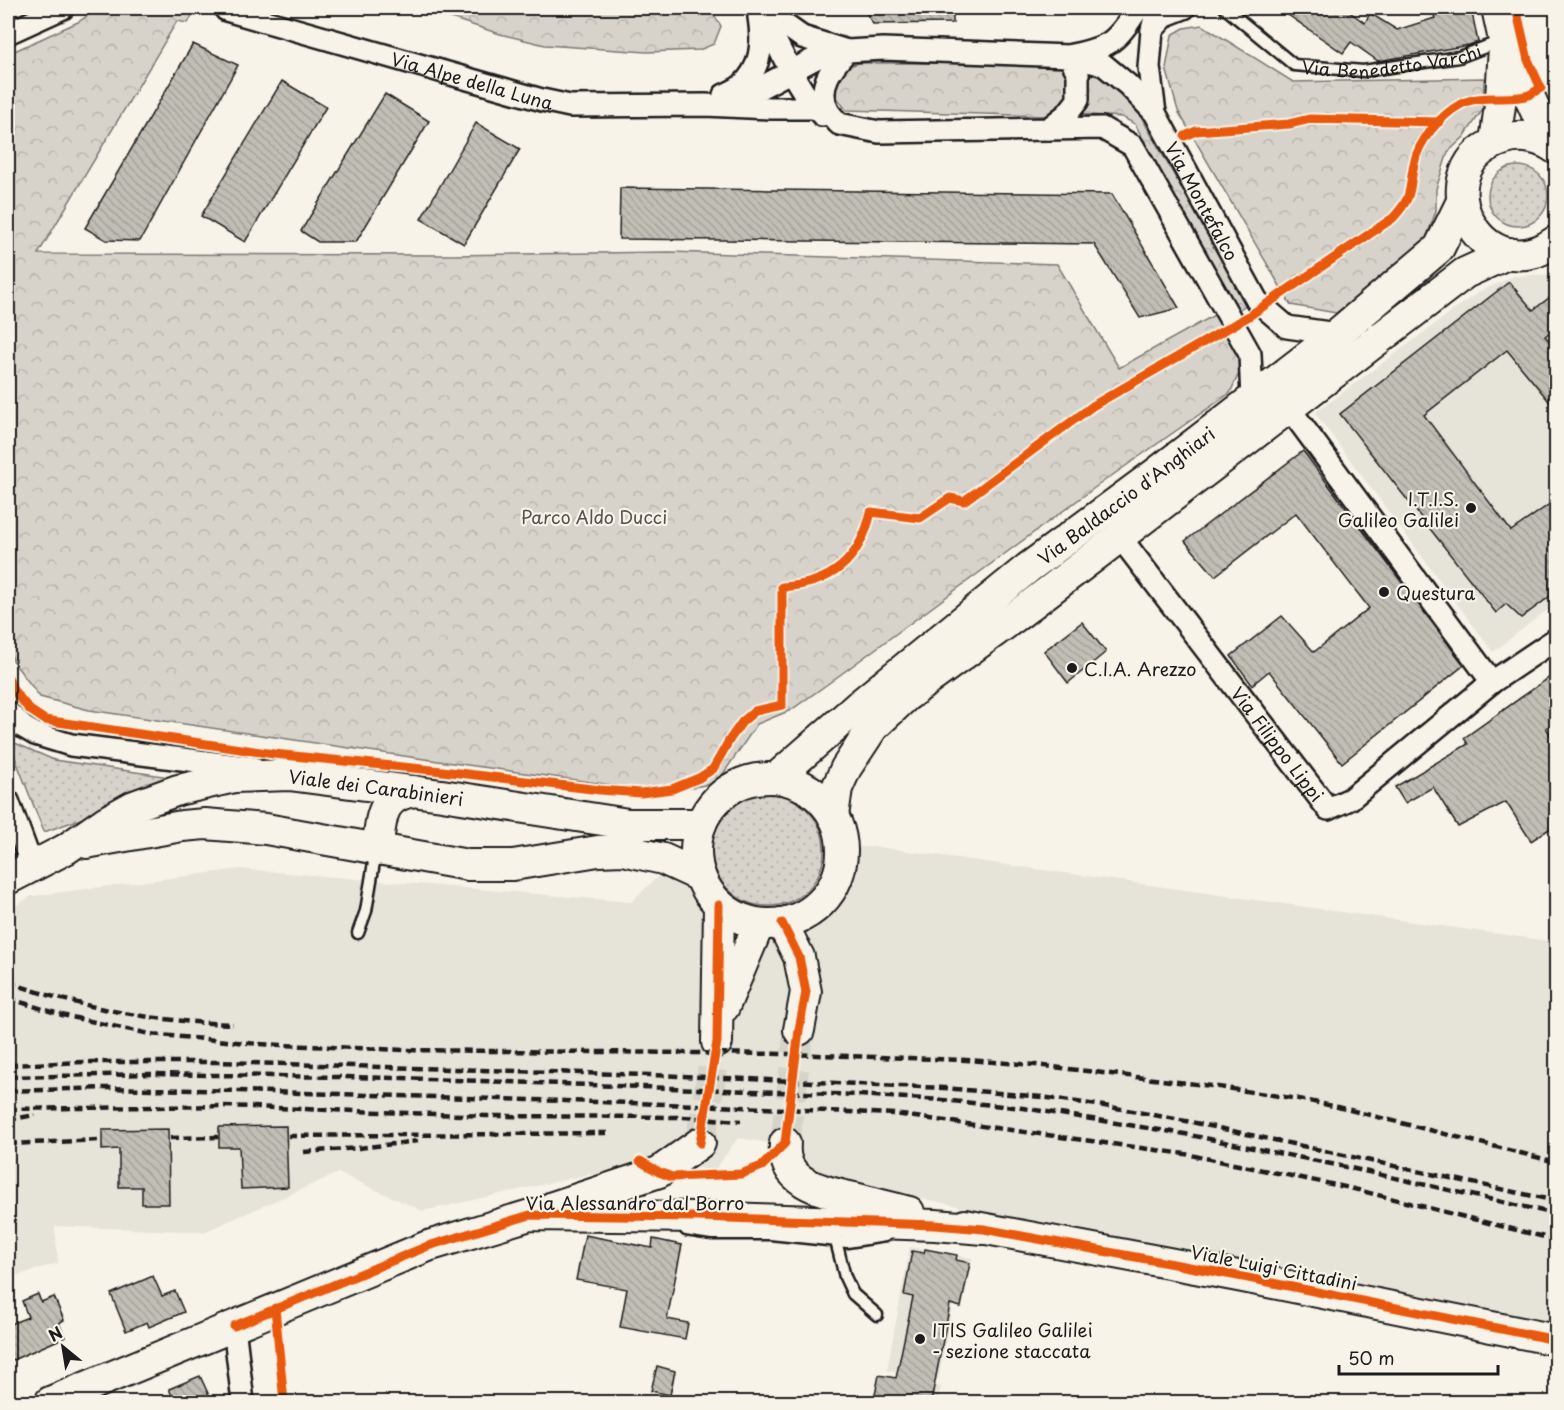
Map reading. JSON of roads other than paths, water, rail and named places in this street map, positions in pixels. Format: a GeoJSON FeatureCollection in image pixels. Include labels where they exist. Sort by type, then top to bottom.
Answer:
{"type":"FeatureCollection","features":[{"type":"Feature","properties":{"kind":"main road"},"geometry":{"type":"LineString","coordinates":[[1497,8],[1504,40],[1554,147]]}},
{"type":"Feature","properties":{"kind":"main road"},"geometry":{"type":"LineString","coordinates":[[1495,142],[1501,98],[1504,40]]}},
{"type":"Feature","properties":{"kind":"main road"},"geometry":{"type":"LineString","coordinates":[[1554,147],[1533,137],[1514,136],[1495,142],[1480,152],[1469,166],[1462,183],[1462,201],[1466,219],[1477,235],[1491,246],[1509,252],[1525,253],[1541,250],[1557,241]]}},
{"type":"Feature","properties":{"kind":"main road","name":"Via Baldaccio d'Anghiari"},"geometry":{"type":"LineString","coordinates":[[776,778],[857,707],[1028,568],[1337,334],[1439,248],[1462,201]]}},
{"type":"Feature","properties":{"kind":"main road","name":"Via Baldaccio d'Anghiari"},"geometry":{"type":"LineString","coordinates":[[833,816],[837,788],[846,768],[873,727],[905,698],[1465,273],[1509,252]]}},
{"type":"Feature","properties":{"kind":"main road","name":"Viale dei Carabinieri"},"geometry":{"type":"LineString","coordinates":[[20,872],[66,849],[105,822],[134,806],[178,790],[234,777],[289,775],[414,791],[628,824],[701,824]]}},
{"type":"Feature","properties":{"kind":"main road"},"geometry":{"type":"LineString","coordinates":[[776,778],[799,784],[819,798],[833,816],[842,846],[838,876],[822,902],[796,919],[770,923],[737,917],[719,905],[700,876],[696,859],[696,841],[701,824],[713,804],[731,788],[753,780],[776,778]]}},
{"type":"Feature","properties":{"kind":"main road"},"geometry":{"type":"LineString","coordinates":[[376,850],[384,809],[388,802],[402,793],[414,791]]}},
{"type":"Feature","properties":{"kind":"main road","name":"Viale dei Carabinieri"},"geometry":{"type":"LineString","coordinates":[[66,849],[105,838],[206,824],[267,828],[376,850],[468,865],[513,865],[598,851],[623,850],[663,860],[700,876]]}},
{"type":"Feature","properties":{"kind":"main road"},"geometry":{"type":"LineString","coordinates":[[719,905],[717,1042],[725,1003],[770,923]]}},
{"type":"Feature","properties":{"kind":"main road"},"geometry":{"type":"LineString","coordinates":[[770,923],[800,957],[806,992],[799,1030]]}},
{"type":"Feature","properties":{"kind":"main road"},"geometry":{"type":"LineString","coordinates":[[530,1215],[659,1172],[700,1143]]}},
{"type":"Feature","properties":{"kind":"main road"},"geometry":{"type":"LineString","coordinates":[[785,1146],[785,1160],[796,1176],[815,1189],[984,1229]]}},
{"type":"Feature","properties":{"kind":"main road","name":"Via Alessandro dal Borro"},"geometry":{"type":"LineString","coordinates":[[50,1402],[428,1246],[530,1215],[935,1225],[984,1229]]}},
{"type":"Feature","properties":{"kind":"main road","name":"Viale Luigi Cittadini"},"geometry":{"type":"LineString","coordinates":[[984,1229],[1238,1276],[1557,1340]]}},
{"type":"Feature","properties":{"kind":"street"},"geometry":{"type":"LineString","coordinates":[[8,33],[63,8]]}},
{"type":"Feature","properties":{"kind":"street","name":"Via Montefalco"},"geometry":{"type":"LineString","coordinates":[[758,8],[814,108],[826,119],[839,124],[879,132],[1102,128],[1133,146],[1250,354],[1252,399]]}},
{"type":"Feature","properties":{"kind":"street","name":"Via Montefalco"},"geometry":{"type":"LineString","coordinates":[[705,105],[740,87],[759,61],[762,36],[758,8]]}},
{"type":"Feature","properties":{"kind":"street","name":"Via Montefalco"},"geometry":{"type":"LineString","coordinates":[[765,8],[775,18],[802,36],[847,51],[883,49],[1069,56],[1104,65],[1128,85],[1155,113],[1257,301],[1287,327],[1337,334]]}},
{"type":"Feature","properties":{"kind":"street"},"geometry":{"type":"LineString","coordinates":[[1048,129],[1067,114],[1078,100],[1078,74],[1069,56],[1099,50],[1113,41],[1138,8]]}},
{"type":"Feature","properties":{"kind":"street"},"geometry":{"type":"LineString","coordinates":[[1155,113],[1149,67],[1152,30],[1157,8]]}},
{"type":"Feature","properties":{"kind":"street"},"geometry":{"type":"LineString","coordinates":[[1152,30],[1166,15],[1184,8]]}},
{"type":"Feature","properties":{"kind":"street","name":"Via Alpe della Luna"},"geometry":{"type":"LineString","coordinates":[[226,10],[498,88],[570,106],[705,105],[814,108]]}},
{"type":"Feature","properties":{"kind":"street"},"geometry":{"type":"LineString","coordinates":[[727,106],[818,57],[847,51]]}},
{"type":"Feature","properties":{"kind":"street"},"geometry":{"type":"LineString","coordinates":[[839,124],[826,107],[826,79],[832,68],[847,51]]}},
{"type":"Feature","properties":{"kind":"street"},"geometry":{"type":"LineString","coordinates":[[1289,408],[1492,682]]}},
{"type":"Feature","properties":{"kind":"street","name":"Via Filippo Lippi"},"geometry":{"type":"LineString","coordinates":[[1120,537],[1328,809],[1350,799],[1492,682],[1555,644]]}},
{"type":"Feature","properties":{"kind":"street"},"geometry":{"type":"LineString","coordinates":[[8,712],[23,727],[35,734],[72,745],[235,765],[289,775]]}},
{"type":"Feature","properties":{"kind":"street"},"geometry":{"type":"LineString","coordinates":[[8,801],[20,872]]}},
{"type":"Feature","properties":{"kind":"street"},"geometry":{"type":"LineString","coordinates":[[8,812],[8,842]]}},
{"type":"Feature","properties":{"kind":"street"},"geometry":{"type":"LineString","coordinates":[[234,1326],[243,1402]]}},
{"type":"Feature","properties":{"kind":"lane","name":"Via Benedetto Varchi"},"geometry":{"type":"LineString","coordinates":[[1225,8],[1294,66],[1363,71],[1459,57],[1504,40]]}},
{"type":"Feature","properties":{"kind":"lane"},"geometry":{"type":"LineString","coordinates":[[358,933],[366,911],[376,850]]}},
{"type":"Feature","properties":{"kind":"lane"},"geometry":{"type":"LineString","coordinates":[[530,1215],[659,1226],[712,1234],[770,1234],[836,1241],[858,1240],[935,1225]]}},
{"type":"Feature","properties":{"kind":"lane"},"geometry":{"type":"LineString","coordinates":[[836,1241],[845,1277],[853,1294],[877,1315]]}},
{"type":"Feature","properties":{"kind":"tunnel"},"geometry":{"type":"LineString","coordinates":[[785,1143],[799,1030]]}},
{"type":"Feature","properties":{"kind":"tunnel"},"geometry":{"type":"LineString","coordinates":[[700,1143],[717,1042]]}},
{"type":"Feature","properties":{"kind":"railway"},"geometry":{"type":"LineString","coordinates":[[8,982],[63,999],[119,1012],[147,1017],[233,1024]]}},
{"type":"Feature","properties":{"kind":"railway"},"geometry":{"type":"LineString","coordinates":[[8,998],[62,1015],[150,1034],[259,1044],[404,1050],[788,1054],[966,1060],[1036,1065],[1299,1099],[1556,1162]]}},
{"type":"Feature","properties":{"kind":"railway"},"geometry":{"type":"LineString","coordinates":[[8,1065],[85,1062],[218,1062],[682,1076],[944,1088],[1042,1097],[1111,1107],[1191,1122],[1556,1201]]}},
{"type":"Feature","properties":{"kind":"railway"},"geometry":{"type":"LineString","coordinates":[[8,1077],[149,1074],[402,1078],[942,1100],[1023,1108],[1185,1134],[1556,1214]]}},
{"type":"Feature","properties":{"kind":"railway"},"geometry":{"type":"LineString","coordinates":[[8,1091],[106,1088],[239,1091],[696,1105],[894,1114],[1185,1154],[1350,1188],[1556,1240]]}},
{"type":"Feature","properties":{"kind":"railway"},"geometry":{"type":"LineString","coordinates":[[8,1109],[224,1106],[487,1116],[683,1117],[741,1121]]}},
{"type":"Feature","properties":{"kind":"railway"},"geometry":{"type":"LineString","coordinates":[[8,1120],[35,1115]]}},
{"type":"Feature","properties":{"kind":"railway"},"geometry":{"type":"LineString","coordinates":[[288,1136],[607,1133]]}},
{"type":"Feature","properties":{"kind":"railway"},"geometry":{"type":"LineString","coordinates":[[170,1138],[218,1137]]}},
{"type":"Feature","properties":{"kind":"railway"},"geometry":{"type":"LineString","coordinates":[[8,1144],[100,1140]]}},
{"type":"Feature","properties":{"kind":"railway"},"geometry":{"type":"LineString","coordinates":[[304,1152],[418,1141]]}},
{"type":"Feature","properties":{"kind":"place","name":"I.T.I.S. Galileo Galilei"},"geometry":{"type":"Point","coordinates":[1471,508]}},
{"type":"Feature","properties":{"kind":"place","name":"Questura"},"geometry":{"type":"Point","coordinates":[1384,592]}},
{"type":"Feature","properties":{"kind":"place","name":"C.I.A. Arezzo"},"geometry":{"type":"Point","coordinates":[1072,668]}},
{"type":"Feature","properties":{"kind":"place","name":"ITIS Galileo Galilei - sezione staccata"},"geometry":{"type":"Point","coordinates":[920,1339]}},
{"type":"Feature","properties":{"kind":"park label","name":"Parco Aldo Ducci"},"geometry":{"type":"Point","coordinates":[594,516]}}]}
